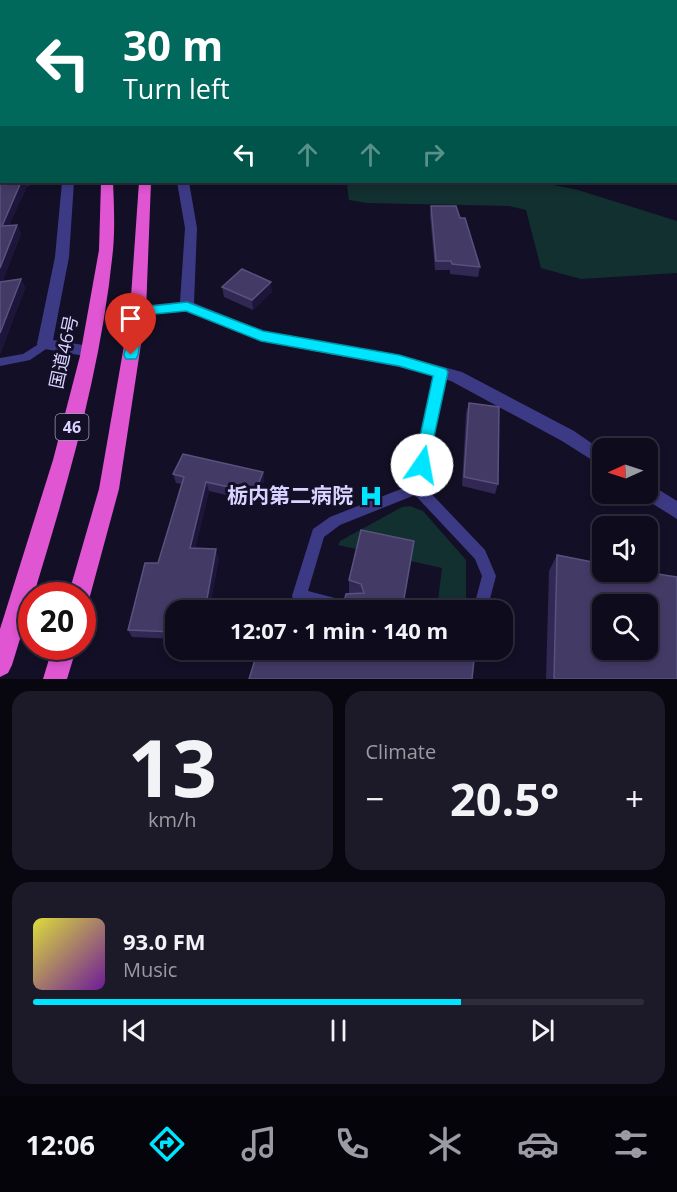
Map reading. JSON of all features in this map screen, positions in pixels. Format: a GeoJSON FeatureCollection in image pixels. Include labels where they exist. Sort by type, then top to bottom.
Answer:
{"type":"FeatureCollection","features":[{"type":"Feature","properties":{"kind":"highway","name":"国道46号"},"geometry":{"type":"LineString","coordinates":[[0,665],[56,489],[90,351],[106,249],[107,183]]}},
{"type":"Feature","properties":{"kind":"highway"},"geometry":{"type":"LineString","coordinates":[[83,582],[109,489],[138,311],[145,183]]}},
{"type":"Feature","properties":{"kind":"highway"},"geometry":{"type":"LineString","coordinates":[[55,679],[60,660]]}},
{"type":"Feature","properties":{"kind":"street"},"geometry":{"type":"LineString","coordinates":[[68,183],[62,257],[45,344],[90,351]]}},
{"type":"Feature","properties":{"kind":"street"},"geometry":{"type":"LineString","coordinates":[[183,183],[190,228],[187,306]]}},
{"type":"Feature","properties":{"kind":"street"},"geometry":{"type":"LineString","coordinates":[[138,311],[187,306],[261,336],[399,361],[456,376],[568,436],[592,452]]}},
{"type":"Feature","properties":{"kind":"street"},"geometry":{"type":"LineString","coordinates":[[658,498],[677,511]]}},
{"type":"Feature","properties":{"kind":"lane"},"geometry":{"type":"LineString","coordinates":[[0,362],[26,357],[45,344]]}},
{"type":"Feature","properties":{"kind":"lane"},"geometry":{"type":"LineString","coordinates":[[417,488],[441,372]]}},
{"type":"Feature","properties":{"kind":"lane"},"geometry":{"type":"LineString","coordinates":[[315,600],[299,596],[318,533],[335,521],[417,488]]}},
{"type":"Feature","properties":{"kind":"lane"},"geometry":{"type":"LineString","coordinates":[[417,488],[480,555],[489,576],[483,600]]}},
{"type":"Feature","properties":{"kind":"green space"},"geometry":{"type":"Polygon","coordinates":[[[544,183],[578,190],[677,221],[677,273],[581,279],[541,268],[526,210],[509,206],[367,203],[349,200],[347,184],[544,183]]]}},
{"type":"Feature","properties":{"kind":"green space"},"geometry":{"type":"Polygon","coordinates":[[[410,506],[423,511],[466,560],[466,600],[438,600],[442,568],[338,545],[340,541],[402,507],[410,506]]]}},
{"type":"Feature","properties":{"kind":"building"},"geometry":{"type":"Polygon","coordinates":[[[0,183],[21,183],[2,226],[17,225],[0,268],[0,183]]]}},
{"type":"Feature","properties":{"kind":"building"},"geometry":{"type":"Polygon","coordinates":[[[431,206],[456,206],[460,218],[465,218],[480,267],[452,264],[451,261],[436,261],[431,206]]]}},
{"type":"Feature","properties":{"kind":"building"},"geometry":{"type":"Polygon","coordinates":[[[242,269],[271,282],[252,300],[222,287],[242,269]]]}},
{"type":"Feature","properties":{"kind":"building"},"geometry":{"type":"Polygon","coordinates":[[[21,279],[0,333],[0,282],[21,279]]]}},
{"type":"Feature","properties":{"kind":"building"},"geometry":{"type":"Polygon","coordinates":[[[469,403],[499,407],[498,484],[464,477],[469,403]]]}},
{"type":"Feature","properties":{"kind":"building"},"geometry":{"type":"Polygon","coordinates":[[[183,454],[263,472],[255,493],[206,482],[190,548],[216,549],[207,600],[165,600],[165,632],[128,630],[145,563],[158,563],[184,477],[173,474],[183,454]]]}},
{"type":"Feature","properties":{"kind":"building"},"geometry":{"type":"Polygon","coordinates":[[[361,530],[414,541],[404,600],[344,600],[346,594],[364,593],[361,584],[349,580],[361,530]]]}},
{"type":"Feature","properties":{"kind":"building"},"geometry":{"type":"Polygon","coordinates":[[[557,555],[592,562],[592,582],[658,582],[658,574],[677,577],[677,679],[554,679],[557,555]]]}},
{"type":"Feature","properties":{"kind":"building"},"geometry":{"type":"Polygon","coordinates":[[[255,660],[474,660],[472,679],[249,679],[255,660]]]}},
{"type":"Feature","properties":{"kind":"place","name":"栃内第二病院"},"geometry":{"type":"Point","coordinates":[371,496]}},
{"type":"Feature","properties":{"kind":"route"},"geometry":{"type":"LineString","coordinates":[[131,355],[138,311],[187,306],[261,336],[399,361],[441,372],[422,465]]}}]}
